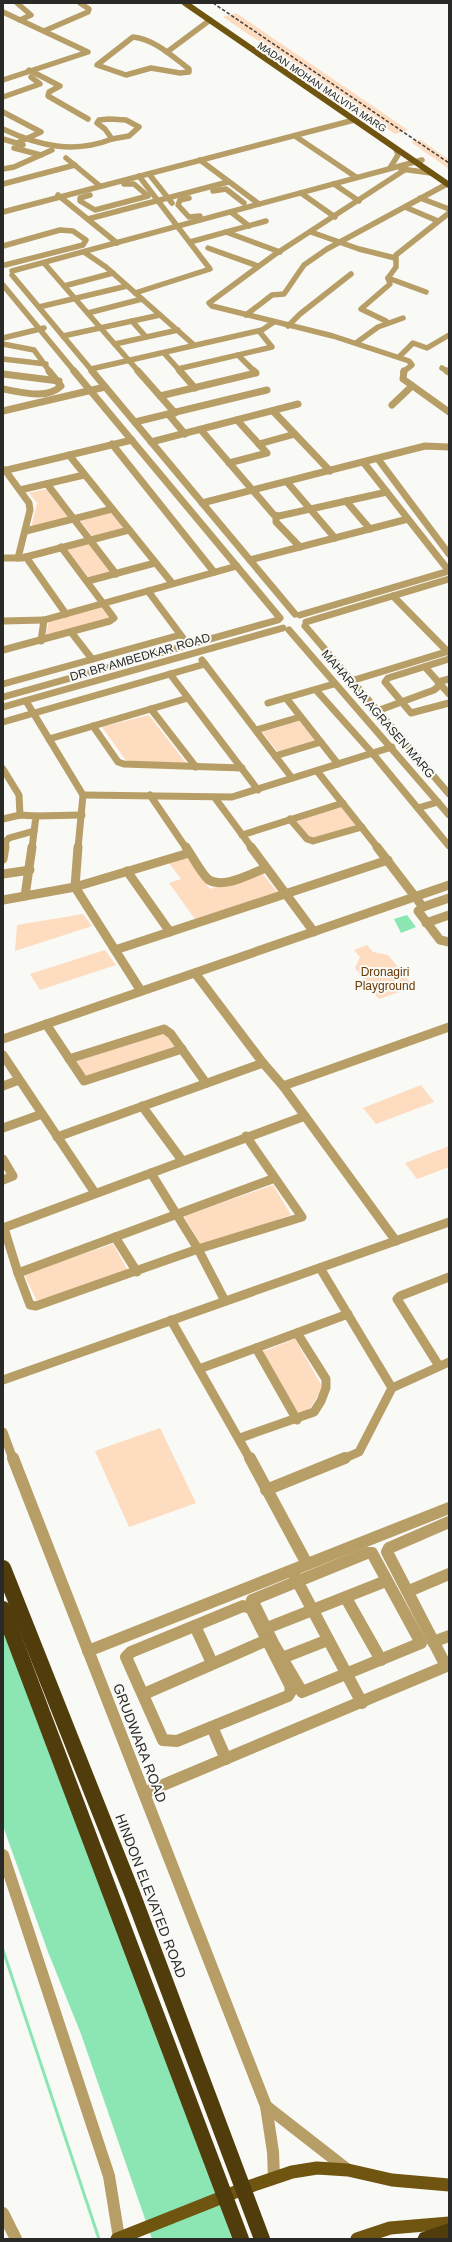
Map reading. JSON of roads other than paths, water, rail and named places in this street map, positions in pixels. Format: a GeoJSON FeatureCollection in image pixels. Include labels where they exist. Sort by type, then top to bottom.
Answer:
{"type":"FeatureCollection","features":[{"type":"Feature","properties":{"kind":"highway","name":"HINDON ELEVATED ROAD"},"geometry":{"type":"LineString","coordinates":[[3,1568],[132,1893],[262,2239]]}},
{"type":"Feature","properties":{"kind":"highway"},"geometry":{"type":"LineString","coordinates":[[3,1609],[241,2239]]}},
{"type":"Feature","properties":{"kind":"highway"},"geometry":{"type":"LineString","coordinates":[[426,2239],[449,2232]]}},
{"type":"Feature","properties":{"kind":"main road","name":"MADAN MOHAN MALVIYA MARG"},"geometry":{"type":"LineString","coordinates":[[185,3],[352,119],[448,183]]}},
{"type":"Feature","properties":{"kind":"main road","name":"MADAN MOHAN MALVIYA MARG"},"geometry":{"type":"LineString","coordinates":[[193,3],[422,160],[448,183]]}},
{"type":"Feature","properties":{"kind":"main road"},"geometry":{"type":"LineString","coordinates":[[118,2239],[239,2191],[292,2172],[317,2168],[348,2170],[392,2180],[449,2185]]}},
{"type":"Feature","properties":{"kind":"main road"},"geometry":{"type":"LineString","coordinates":[[357,2239],[369,2233],[407,2224],[449,2223]]}},
{"type":"Feature","properties":{"kind":"street"},"geometry":{"type":"LineString","coordinates":[[17,3],[30,16],[20,20]]}},
{"type":"Feature","properties":{"kind":"street"},"geometry":{"type":"LineString","coordinates":[[45,33],[88,12],[89,9],[80,3]]}},
{"type":"Feature","properties":{"kind":"street"},"geometry":{"type":"LineString","coordinates":[[3,12],[76,50],[77,53],[3,84]]}},
{"type":"Feature","properties":{"kind":"street"},"geometry":{"type":"LineString","coordinates":[[14,17],[27,12]]}},
{"type":"Feature","properties":{"kind":"street"},"geometry":{"type":"LineString","coordinates":[[3,16],[88,53],[31,73],[3,79]]}},
{"type":"Feature","properties":{"kind":"street"},"geometry":{"type":"LineString","coordinates":[[167,52],[210,20]]}},
{"type":"Feature","properties":{"kind":"street"},"geometry":{"type":"LineString","coordinates":[[133,37],[144,38],[167,52],[190,71],[180,73],[151,68],[126,75],[97,65],[133,37]]}},
{"type":"Feature","properties":{"kind":"street"},"geometry":{"type":"LineString","coordinates":[[3,97],[40,84],[31,73]]}},
{"type":"Feature","properties":{"kind":"street"},"geometry":{"type":"LineString","coordinates":[[31,73],[60,87],[49,92],[48,96],[88,118]]}},
{"type":"Feature","properties":{"kind":"street"},"geometry":{"type":"LineString","coordinates":[[3,112],[41,132],[22,142]]}},
{"type":"Feature","properties":{"kind":"street"},"geometry":{"type":"LineString","coordinates":[[3,139],[74,149],[112,139],[124,138],[137,131],[139,127],[125,120],[106,118],[97,120],[97,123],[105,129],[112,139]]}},
{"type":"Feature","properties":{"kind":"street"},"geometry":{"type":"LineString","coordinates":[[3,208],[150,174],[172,166],[200,160],[274,139],[295,136],[352,119]]}},
{"type":"Feature","properties":{"kind":"street"},"geometry":{"type":"LineString","coordinates":[[3,212],[98,185],[352,119]]}},
{"type":"Feature","properties":{"kind":"street"},"geometry":{"type":"LineString","coordinates":[[3,129],[22,142]]}},
{"type":"Feature","properties":{"kind":"street"},"geometry":{"type":"LineString","coordinates":[[3,135],[64,155],[98,185]]}},
{"type":"Feature","properties":{"kind":"street"},"geometry":{"type":"LineString","coordinates":[[295,136],[356,178]]}},
{"type":"Feature","properties":{"kind":"street"},"geometry":{"type":"LineString","coordinates":[[3,145],[41,155]]}},
{"type":"Feature","properties":{"kind":"street"},"geometry":{"type":"LineString","coordinates":[[390,168],[398,155],[396,149]]}},
{"type":"Feature","properties":{"kind":"street"},"geometry":{"type":"LineString","coordinates":[[3,169],[52,150]]}},
{"type":"Feature","properties":{"kind":"street"},"geometry":{"type":"LineString","coordinates":[[200,160],[259,204]]}},
{"type":"Feature","properties":{"kind":"street"},"geometry":{"type":"LineString","coordinates":[[7,269],[44,263],[422,160]]}},
{"type":"Feature","properties":{"kind":"street"},"geometry":{"type":"LineString","coordinates":[[3,184],[75,165]]}},
{"type":"Feature","properties":{"kind":"street"},"geometry":{"type":"LineString","coordinates":[[390,168],[431,173]]}},
{"type":"Feature","properties":{"kind":"street"},"geometry":{"type":"LineString","coordinates":[[406,169],[258,266],[209,303],[212,306],[356,343],[399,357],[412,363],[411,366],[402,374],[403,379],[449,412]]}},
{"type":"Feature","properties":{"kind":"street"},"geometry":{"type":"LineString","coordinates":[[150,174],[188,224]]}},
{"type":"Feature","properties":{"kind":"street"},"geometry":{"type":"LineString","coordinates":[[135,293],[210,270],[139,176]]}},
{"type":"Feature","properties":{"kind":"street"},"geometry":{"type":"LineString","coordinates":[[228,182],[177,202],[189,217],[253,200]]}},
{"type":"Feature","properties":{"kind":"street"},"geometry":{"type":"LineString","coordinates":[[89,189],[93,194],[79,199],[95,210],[148,196],[134,184],[116,186],[112,183]]}},
{"type":"Feature","properties":{"kind":"street"},"geometry":{"type":"LineString","coordinates":[[246,315],[272,295],[284,294],[304,265],[338,242],[448,183]]}},
{"type":"Feature","properties":{"kind":"street"},"geometry":{"type":"LineString","coordinates":[[334,184],[359,201]]}},
{"type":"Feature","properties":{"kind":"street"},"geometry":{"type":"LineString","coordinates":[[88,219],[168,198],[226,189],[244,203]]}},
{"type":"Feature","properties":{"kind":"street"},"geometry":{"type":"LineString","coordinates":[[301,193],[335,216]]}},
{"type":"Feature","properties":{"kind":"street"},"geometry":{"type":"LineString","coordinates":[[58,196],[118,243]]}},
{"type":"Feature","properties":{"kind":"street"},"geometry":{"type":"LineString","coordinates":[[420,198],[449,209]]}},
{"type":"Feature","properties":{"kind":"street"},"geometry":{"type":"LineString","coordinates":[[405,207],[438,221]]}},
{"type":"Feature","properties":{"kind":"street"},"geometry":{"type":"LineString","coordinates":[[231,212],[249,226]]}},
{"type":"Feature","properties":{"kind":"street"},"geometry":{"type":"LineString","coordinates":[[395,258],[414,239],[449,212]]}},
{"type":"Feature","properties":{"kind":"street"},"geometry":{"type":"LineString","coordinates":[[190,242],[266,221]]}},
{"type":"Feature","properties":{"kind":"street"},"geometry":{"type":"LineString","coordinates":[[3,246],[60,230],[73,231],[86,240],[83,245],[7,269]]}},
{"type":"Feature","properties":{"kind":"street"},"geometry":{"type":"LineString","coordinates":[[226,232],[280,252]]}},
{"type":"Feature","properties":{"kind":"street"},"geometry":{"type":"LineString","coordinates":[[311,232],[338,242],[395,258]]}},
{"type":"Feature","properties":{"kind":"street"},"geometry":{"type":"LineString","coordinates":[[208,248],[258,266]]}},
{"type":"Feature","properties":{"kind":"street"},"geometry":{"type":"LineString","coordinates":[[84,252],[113,273],[194,345]]}},
{"type":"Feature","properties":{"kind":"street"},"geometry":{"type":"LineString","coordinates":[[388,278],[396,268],[395,258]]}},
{"type":"Feature","properties":{"kind":"street"},"geometry":{"type":"LineString","coordinates":[[44,263],[160,396],[186,434]]}},
{"type":"Feature","properties":{"kind":"street"},"geometry":{"type":"LineString","coordinates":[[3,279],[7,269]]}},
{"type":"Feature","properties":{"kind":"street","name":"MAHARAJA AGRASEN MARG"},"geometry":{"type":"LineString","coordinates":[[7,269],[202,503],[297,614],[351,681],[449,794]]}},
{"type":"Feature","properties":{"kind":"street"},"geometry":{"type":"LineString","coordinates":[[64,286],[113,273]]}},
{"type":"Feature","properties":{"kind":"street"},"geometry":{"type":"LineString","coordinates":[[288,326],[300,314],[351,274]]}},
{"type":"Feature","properties":{"kind":"street"},"geometry":{"type":"LineString","coordinates":[[388,278],[426,292]]}},
{"type":"Feature","properties":{"kind":"street"},"geometry":{"type":"LineString","coordinates":[[386,321],[361,309],[390,284],[388,278]]}},
{"type":"Feature","properties":{"kind":"street","name":"MAHARAJA AGRASEN MARG"},"geometry":{"type":"LineString","coordinates":[[3,285],[237,566],[279,619],[279,624],[286,629],[392,748],[449,815]]}},
{"type":"Feature","properties":{"kind":"street"},"geometry":{"type":"LineString","coordinates":[[39,307],[126,286]]}},
{"type":"Feature","properties":{"kind":"street"},"geometry":{"type":"LineString","coordinates":[[25,291],[33,289]]}},
{"type":"Feature","properties":{"kind":"street"},"geometry":{"type":"LineString","coordinates":[[88,313],[142,300]]}},
{"type":"Feature","properties":{"kind":"street"},"geometry":{"type":"LineString","coordinates":[[63,336],[160,314]]}},
{"type":"Feature","properties":{"kind":"street"},"geometry":{"type":"LineString","coordinates":[[356,343],[368,332],[386,321],[403,318]]}},
{"type":"Feature","properties":{"kind":"street"},"geometry":{"type":"LineString","coordinates":[[132,321],[146,337]]}},
{"type":"Feature","properties":{"kind":"street"},"geometry":{"type":"LineString","coordinates":[[91,370],[259,331],[274,322]]}},
{"type":"Feature","properties":{"kind":"street"},"geometry":{"type":"LineString","coordinates":[[3,338],[54,326]]}},
{"type":"Feature","properties":{"kind":"street"},"geometry":{"type":"LineString","coordinates":[[115,344],[178,330]]}},
{"type":"Feature","properties":{"kind":"street"},"geometry":{"type":"LineString","coordinates":[[178,369],[272,347],[272,345],[259,331]]}},
{"type":"Feature","properties":{"kind":"street"},"geometry":{"type":"LineString","coordinates":[[399,357],[413,343],[427,348],[443,337],[449,336]]}},
{"type":"Feature","properties":{"kind":"street"},"geometry":{"type":"LineString","coordinates":[[3,344],[32,348],[59,381],[61,388],[45,394],[3,389]]}},
{"type":"Feature","properties":{"kind":"street"},"geometry":{"type":"LineString","coordinates":[[164,353],[195,388]]}},
{"type":"Feature","properties":{"kind":"street"},"geometry":{"type":"LineString","coordinates":[[160,396],[256,373],[238,355]]}},
{"type":"Feature","properties":{"kind":"street"},"geometry":{"type":"LineString","coordinates":[[3,359],[46,364]]}},
{"type":"Feature","properties":{"kind":"street"},"geometry":{"type":"LineString","coordinates":[[442,368],[449,372]]}},
{"type":"Feature","properties":{"kind":"street"},"geometry":{"type":"LineString","coordinates":[[3,374],[59,381]]}},
{"type":"Feature","properties":{"kind":"street"},"geometry":{"type":"LineString","coordinates":[[392,405],[412,386]]}},
{"type":"Feature","properties":{"kind":"street"},"geometry":{"type":"LineString","coordinates":[[3,411],[105,387]]}},
{"type":"Feature","properties":{"kind":"street"},"geometry":{"type":"LineString","coordinates":[[135,422],[267,390]]}},
{"type":"Feature","properties":{"kind":"street"},"geometry":{"type":"LineString","coordinates":[[151,442],[298,404]]}},
{"type":"Feature","properties":{"kind":"street"},"geometry":{"type":"LineString","coordinates":[[3,405],[20,407]]}},
{"type":"Feature","properties":{"kind":"street"},"geometry":{"type":"LineString","coordinates":[[273,411],[330,471]]}},
{"type":"Feature","properties":{"kind":"street"},"geometry":{"type":"LineString","coordinates":[[229,463],[265,455],[267,453],[237,420]]}},
{"type":"Feature","properties":{"kind":"street"},"geometry":{"type":"LineString","coordinates":[[201,430],[276,516],[276,522],[300,547]]}},
{"type":"Feature","properties":{"kind":"street"},"geometry":{"type":"LineString","coordinates":[[259,444],[294,434]]}},
{"type":"Feature","properties":{"kind":"street"},"geometry":{"type":"LineString","coordinates":[[18,558],[26,531],[30,510],[20,490],[4,471],[132,440]]}},
{"type":"Feature","properties":{"kind":"street"},"geometry":{"type":"LineString","coordinates":[[112,444],[214,572]]}},
{"type":"Feature","properties":{"kind":"street"},"geometry":{"type":"LineString","coordinates":[[202,503],[364,463],[425,446],[449,447]]}},
{"type":"Feature","properties":{"kind":"street"},"geometry":{"type":"LineString","coordinates":[[69,455],[172,583]]}},
{"type":"Feature","properties":{"kind":"street"},"geometry":{"type":"LineString","coordinates":[[378,459],[449,554]]}},
{"type":"Feature","properties":{"kind":"street"},"geometry":{"type":"LineString","coordinates":[[297,614],[449,571],[364,463]]}},
{"type":"Feature","properties":{"kind":"street"},"geometry":{"type":"LineString","coordinates":[[20,490],[84,475]]}},
{"type":"Feature","properties":{"kind":"street"},"geometry":{"type":"LineString","coordinates":[[287,482],[335,538]]}},
{"type":"Feature","properties":{"kind":"street"},"geometry":{"type":"LineString","coordinates":[[47,484],[116,574]]}},
{"type":"Feature","properties":{"kind":"street"},"geometry":{"type":"LineString","coordinates":[[276,516],[387,492]]}},
{"type":"Feature","properties":{"kind":"street"},"geometry":{"type":"LineString","coordinates":[[346,501],[370,529]]}},
{"type":"Feature","properties":{"kind":"street"},"geometry":{"type":"LineString","coordinates":[[26,531],[112,509]]}},
{"type":"Feature","properties":{"kind":"street"},"geometry":{"type":"LineString","coordinates":[[250,560],[408,519]]}},
{"type":"Feature","properties":{"kind":"street"},"geometry":{"type":"LineString","coordinates":[[3,558],[26,557],[129,530]]}},
{"type":"Feature","properties":{"kind":"street"},"geometry":{"type":"LineString","coordinates":[[3,650],[112,620],[113,615],[61,547]]}},
{"type":"Feature","properties":{"kind":"street"},"geometry":{"type":"LineString","coordinates":[[26,557],[66,614]]}},
{"type":"Feature","properties":{"kind":"street"},"geometry":{"type":"LineString","coordinates":[[88,581],[155,563]]}},
{"type":"Feature","properties":{"kind":"street"},"geometry":{"type":"LineString","coordinates":[[3,621],[44,620],[237,566]]}},
{"type":"Feature","properties":{"kind":"street"},"geometry":{"type":"LineString","coordinates":[[305,624],[449,579]]}},
{"type":"Feature","properties":{"kind":"street"},"geometry":{"type":"LineString","coordinates":[[148,590],[189,645]]}},
{"type":"Feature","properties":{"kind":"street"},"geometry":{"type":"LineString","coordinates":[[393,596],[449,654]]}},
{"type":"Feature","properties":{"kind":"street","name":"DR BR AMBEDKAR ROAD"},"geometry":{"type":"LineString","coordinates":[[3,697],[279,619],[286,614],[297,614]]}},
{"type":"Feature","properties":{"kind":"street"},"geometry":{"type":"LineString","coordinates":[[41,640],[44,620]]}},
{"type":"Feature","properties":{"kind":"street","name":"DR BR AMBEDKAR ROAD"},"geometry":{"type":"LineString","coordinates":[[3,707],[197,652],[286,629],[296,630],[305,624]]}},
{"type":"Feature","properties":{"kind":"street"},"geometry":{"type":"LineString","coordinates":[[71,632],[92,659]]}},
{"type":"Feature","properties":{"kind":"street"},"geometry":{"type":"LineString","coordinates":[[3,684],[180,634]]}},
{"type":"Feature","properties":{"kind":"street"},"geometry":{"type":"LineString","coordinates":[[197,652],[292,778]]}},
{"type":"Feature","properties":{"kind":"street"},"geometry":{"type":"LineString","coordinates":[[449,654],[425,667],[385,680],[411,713],[414,714],[449,703]]}},
{"type":"Feature","properties":{"kind":"street"},"geometry":{"type":"LineString","coordinates":[[351,681],[449,654]]}},
{"type":"Feature","properties":{"kind":"street"},"geometry":{"type":"LineString","coordinates":[[3,722],[205,664]]}},
{"type":"Feature","properties":{"kind":"street"},"geometry":{"type":"LineString","coordinates":[[425,667],[449,694]]}},
{"type":"Feature","properties":{"kind":"street"},"geometry":{"type":"LineString","coordinates":[[170,674],[258,790]]}},
{"type":"Feature","properties":{"kind":"street"},"geometry":{"type":"LineString","coordinates":[[377,711],[434,690],[439,684],[449,678]]}},
{"type":"Feature","properties":{"kind":"street"},"geometry":{"type":"LineString","coordinates":[[268,703],[334,684]]}},
{"type":"Feature","properties":{"kind":"street"},"geometry":{"type":"LineString","coordinates":[[316,690],[373,754],[449,846]]}},
{"type":"Feature","properties":{"kind":"street"},"geometry":{"type":"LineString","coordinates":[[49,739],[188,698]]}},
{"type":"Feature","properties":{"kind":"street"},"geometry":{"type":"LineString","coordinates":[[286,698],[338,764]]}},
{"type":"Feature","properties":{"kind":"street"},"geometry":{"type":"LineString","coordinates":[[26,701],[83,795],[75,887],[141,991]]}},
{"type":"Feature","properties":{"kind":"street"},"geometry":{"type":"LineString","coordinates":[[151,709],[196,767]]}},
{"type":"Feature","properties":{"kind":"street"},"geometry":{"type":"LineString","coordinates":[[256,730],[300,717]]}},
{"type":"Feature","properties":{"kind":"street"},"geometry":{"type":"LineString","coordinates":[[93,726],[118,762],[124,764],[242,768]]}},
{"type":"Feature","properties":{"kind":"street"},"geometry":{"type":"LineString","coordinates":[[275,756],[321,742]]}},
{"type":"Feature","properties":{"kind":"street"},"geometry":{"type":"LineString","coordinates":[[83,795],[150,795],[215,798],[232,797],[392,748]]}},
{"type":"Feature","properties":{"kind":"street"},"geometry":{"type":"LineString","coordinates":[[3,769],[20,798],[20,815]]}},
{"type":"Feature","properties":{"kind":"street"},"geometry":{"type":"LineString","coordinates":[[317,771],[417,897],[423,907]]}},
{"type":"Feature","properties":{"kind":"street"},"geometry":{"type":"LineString","coordinates":[[3,784],[12,782]]}},
{"type":"Feature","properties":{"kind":"street"},"geometry":{"type":"LineString","coordinates":[[150,795],[189,853],[208,879],[212,882],[222,882],[266,868]]}},
{"type":"Feature","properties":{"kind":"street"},"geometry":{"type":"LineString","coordinates":[[215,798],[314,932]]}},
{"type":"Feature","properties":{"kind":"street"},"geometry":{"type":"LineString","coordinates":[[418,808],[438,802]]}},
{"type":"Feature","properties":{"kind":"street"},"geometry":{"type":"LineString","coordinates":[[242,835],[343,803]]}},
{"type":"Feature","properties":{"kind":"street"},"geometry":{"type":"LineString","coordinates":[[3,819],[20,815],[82,815]]}},
{"type":"Feature","properties":{"kind":"street"},"geometry":{"type":"LineString","coordinates":[[25,896],[30,870],[36,816]]}},
{"type":"Feature","properties":{"kind":"street"},"geometry":{"type":"LineString","coordinates":[[290,819],[307,839],[313,841],[362,827]]}},
{"type":"Feature","properties":{"kind":"street"},"geometry":{"type":"LineString","coordinates":[[3,859],[6,841],[9,838],[34,831]]}},
{"type":"Feature","properties":{"kind":"street"},"geometry":{"type":"LineString","coordinates":[[3,900],[75,887],[189,853]]}},
{"type":"Feature","properties":{"kind":"street"},"geometry":{"type":"LineString","coordinates":[[115,950],[388,860]]}},
{"type":"Feature","properties":{"kind":"street"},"geometry":{"type":"LineString","coordinates":[[3,874],[30,870]]}},
{"type":"Feature","properties":{"kind":"street"},"geometry":{"type":"LineString","coordinates":[[128,871],[170,932]]}},
{"type":"Feature","properties":{"kind":"street"},"geometry":{"type":"LineString","coordinates":[[3,1038],[449,885]]}},
{"type":"Feature","properties":{"kind":"street"},"geometry":{"type":"LineString","coordinates":[[449,898],[423,907],[418,911],[440,940],[449,942]]}},
{"type":"Feature","properties":{"kind":"street"},"geometry":{"type":"LineString","coordinates":[[426,922],[449,915]]}},
{"type":"Feature","properties":{"kind":"street"},"geometry":{"type":"LineString","coordinates":[[195,973],[263,1063],[283,1086],[396,1241]]}},
{"type":"Feature","properties":{"kind":"street"},"geometry":{"type":"LineString","coordinates":[[46,1024],[83,1081],[88,1081],[182,1049]]}},
{"type":"Feature","properties":{"kind":"street"},"geometry":{"type":"LineString","coordinates":[[283,1086],[449,1027]]}},
{"type":"Feature","properties":{"kind":"street"},"geometry":{"type":"LineString","coordinates":[[69,1059],[164,1029],[182,1049],[206,1083]]}},
{"type":"Feature","properties":{"kind":"street"},"geometry":{"type":"LineString","coordinates":[[3,1055],[56,1137],[95,1193]]}},
{"type":"Feature","properties":{"kind":"street"},"geometry":{"type":"LineString","coordinates":[[56,1137],[263,1063]]}},
{"type":"Feature","properties":{"kind":"street"},"geometry":{"type":"LineString","coordinates":[[3,1086],[20,1080]]}},
{"type":"Feature","properties":{"kind":"street"},"geometry":{"type":"LineString","coordinates":[[142,1106],[181,1159]]}},
{"type":"Feature","properties":{"kind":"street"},"geometry":{"type":"LineString","coordinates":[[3,1128],[42,1114]]}},
{"type":"Feature","properties":{"kind":"street"},"geometry":{"type":"LineString","coordinates":[[246,1136],[302,1217],[198,1250],[34,1306],[30,1305],[3,1228],[151,1173],[181,1159],[246,1136],[305,1116]]}},
{"type":"Feature","properties":{"kind":"street"},"geometry":{"type":"LineString","coordinates":[[3,1159],[12,1176],[3,1180]]}},
{"type":"Feature","properties":{"kind":"street"},"geometry":{"type":"LineString","coordinates":[[151,1173],[198,1250],[225,1301]]}},
{"type":"Feature","properties":{"kind":"street"},"geometry":{"type":"LineString","coordinates":[[18,1273],[275,1178]]}},
{"type":"Feature","properties":{"kind":"street"},"geometry":{"type":"LineString","coordinates":[[3,1380],[449,1222]]}},
{"type":"Feature","properties":{"kind":"street"},"geometry":{"type":"LineString","coordinates":[[115,1237],[137,1272]]}},
{"type":"Feature","properties":{"kind":"street"},"geometry":{"type":"LineString","coordinates":[[320,1268],[392,1388]]}},
{"type":"Feature","properties":{"kind":"street"},"geometry":{"type":"LineString","coordinates":[[266,1490],[359,1452],[392,1388],[444,1364],[397,1299],[400,1296],[449,1277]]}},
{"type":"Feature","properties":{"kind":"street"},"geometry":{"type":"LineString","coordinates":[[198,1369],[348,1314]]}},
{"type":"Feature","properties":{"kind":"street"},"geometry":{"type":"LineString","coordinates":[[172,1320],[198,1369],[240,1438],[266,1490],[307,1564]]}},
{"type":"Feature","properties":{"kind":"street"},"geometry":{"type":"LineString","coordinates":[[240,1438],[297,1420],[314,1412],[328,1386],[326,1379],[297,1333]]}},
{"type":"Feature","properties":{"kind":"street"},"geometry":{"type":"LineString","coordinates":[[256,1348],[297,1420]]}},
{"type":"Feature","properties":{"kind":"street","name":"GRUDWARA ROAD"},"geometry":{"type":"LineString","coordinates":[[3,1432],[266,2106],[272,2145],[274,2178]]}},
{"type":"Feature","properties":{"kind":"street"},"geometry":{"type":"LineString","coordinates":[[88,1651],[449,1508]]}},
{"type":"Feature","properties":{"kind":"street"},"geometry":{"type":"LineString","coordinates":[[144,1793],[362,1703],[447,1666],[433,1642],[387,1552],[388,1549],[449,1522]]}},
{"type":"Feature","properties":{"kind":"street"},"geometry":{"type":"LineString","coordinates":[[370,1552],[421,1643],[347,1676],[303,1692],[300,1691],[252,1602],[253,1598],[297,1580],[370,1552]]}},
{"type":"Feature","properties":{"kind":"street"},"geometry":{"type":"LineString","coordinates":[[291,1570],[362,1703]]}},
{"type":"Feature","properties":{"kind":"street"},"geometry":{"type":"LineString","coordinates":[[408,1591],[449,1574]]}},
{"type":"Feature","properties":{"kind":"street"},"geometry":{"type":"LineString","coordinates":[[267,1628],[386,1581]]}},
{"type":"Feature","properties":{"kind":"street"},"geometry":{"type":"LineString","coordinates":[[346,1598],[381,1660]]}},
{"type":"Feature","properties":{"kind":"street"},"geometry":{"type":"LineString","coordinates":[[243,1606],[251,1608],[290,1686],[290,1691],[288,1696],[177,1741],[169,1742],[163,1740],[144,1694],[127,1662],[126,1656],[130,1652],[195,1626],[243,1606]]}},
{"type":"Feature","properties":{"kind":"street"},"geometry":{"type":"LineString","coordinates":[[195,1626],[212,1663]]}},
{"type":"Feature","properties":{"kind":"street"},"geometry":{"type":"LineString","coordinates":[[433,1642],[449,1636]]}},
{"type":"Feature","properties":{"kind":"street"},"geometry":{"type":"LineString","coordinates":[[144,1694],[267,1640]]}},
{"type":"Feature","properties":{"kind":"street"},"geometry":{"type":"LineString","coordinates":[[282,1658],[328,1640]]}},
{"type":"Feature","properties":{"kind":"street"},"geometry":{"type":"LineString","coordinates":[[212,1727],[226,1759]]}},
{"type":"Feature","properties":{"kind":"street"},"geometry":{"type":"LineString","coordinates":[[3,1855],[109,2176],[118,2239]]}},
{"type":"Feature","properties":{"kind":"street"},"geometry":{"type":"LineString","coordinates":[[266,2106],[348,2170]]}},
{"type":"Feature","properties":{"kind":"street"},"geometry":{"type":"LineString","coordinates":[[3,2213],[16,2239]]}},
{"type":"Feature","properties":{"kind":"waterway"},"geometry":{"type":"LineString","coordinates":[[3,1950],[99,2239]]}},
{"type":"Feature","properties":{"kind":"railway"},"geometry":{"type":"LineString","coordinates":[[213,3],[449,163]]}},
{"type":"Feature","properties":{"kind":"park label","name":"Dronagiri Playground"},"geometry":{"type":"Point","coordinates":[385,979]}}]}
